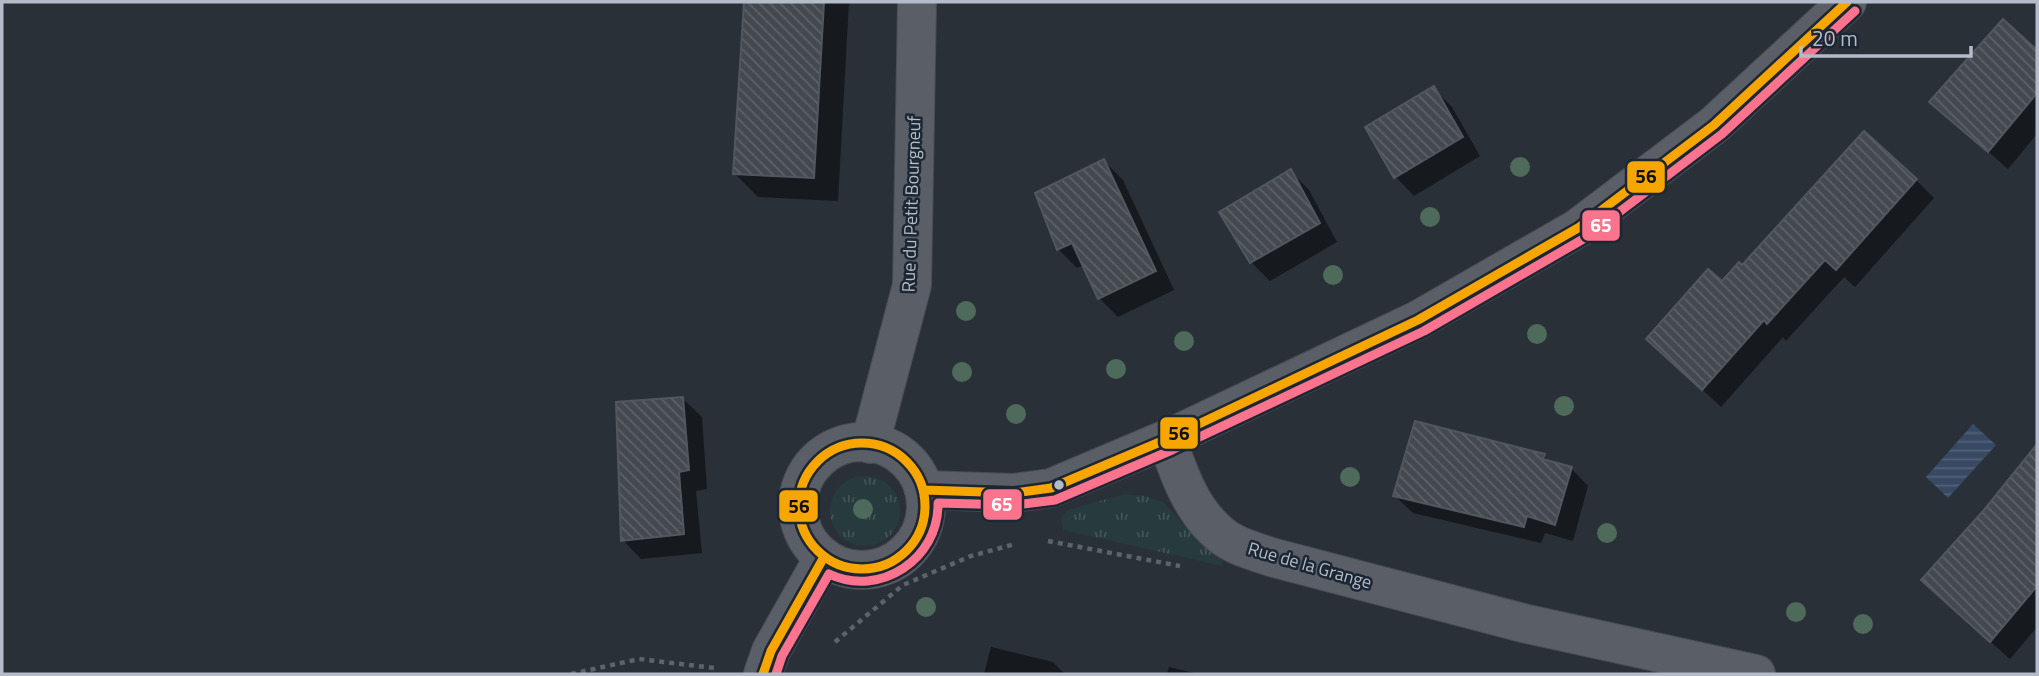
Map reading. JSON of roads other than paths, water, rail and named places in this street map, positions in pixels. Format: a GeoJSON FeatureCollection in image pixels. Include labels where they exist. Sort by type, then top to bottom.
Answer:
{"type":"FeatureCollection","features":[{"type":"Feature","properties":{"kind":"street","name":"Rue du Petit Bourgneuf"},"geometry":{"type":"LineString","coordinates":[[870,444],[912,285],[917,2]]}},
{"type":"Feature","properties":{"kind":"street"},"geometry":{"type":"LineString","coordinates":[[924,490],[1014,493],[1051,488],[1167,439],[1418,320],[1578,228],[1714,125],[1847,2]]}},
{"type":"Feature","properties":{"kind":"street","name":"Rue de la Grange"},"geometry":{"type":"LineString","coordinates":[[1167,439],[1190,499],[1225,538],[1245,548],[1523,623],[1756,674]]}},
{"type":"Feature","properties":{"kind":"street"},"geometry":{"type":"LineString","coordinates":[[861,442],[882,445],[901,456],[915,472],[924,490],[926,511],[921,532],[910,549],[894,562],[874,569],[853,570],[833,564],[816,551],[804,535],[798,514],[799,493],[807,473],[821,457],[840,446],[861,442]]}},
{"type":"Feature","properties":{"kind":"street"},"geometry":{"type":"LineString","coordinates":[[763,674],[771,651],[824,557]]}},
{"type":"Feature","properties":{"kind":"water"},"geometry":{"type":"Polygon","coordinates":[[[1973,424],[1996,445],[1948,498],[1926,477],[1973,424]]]}}]}
